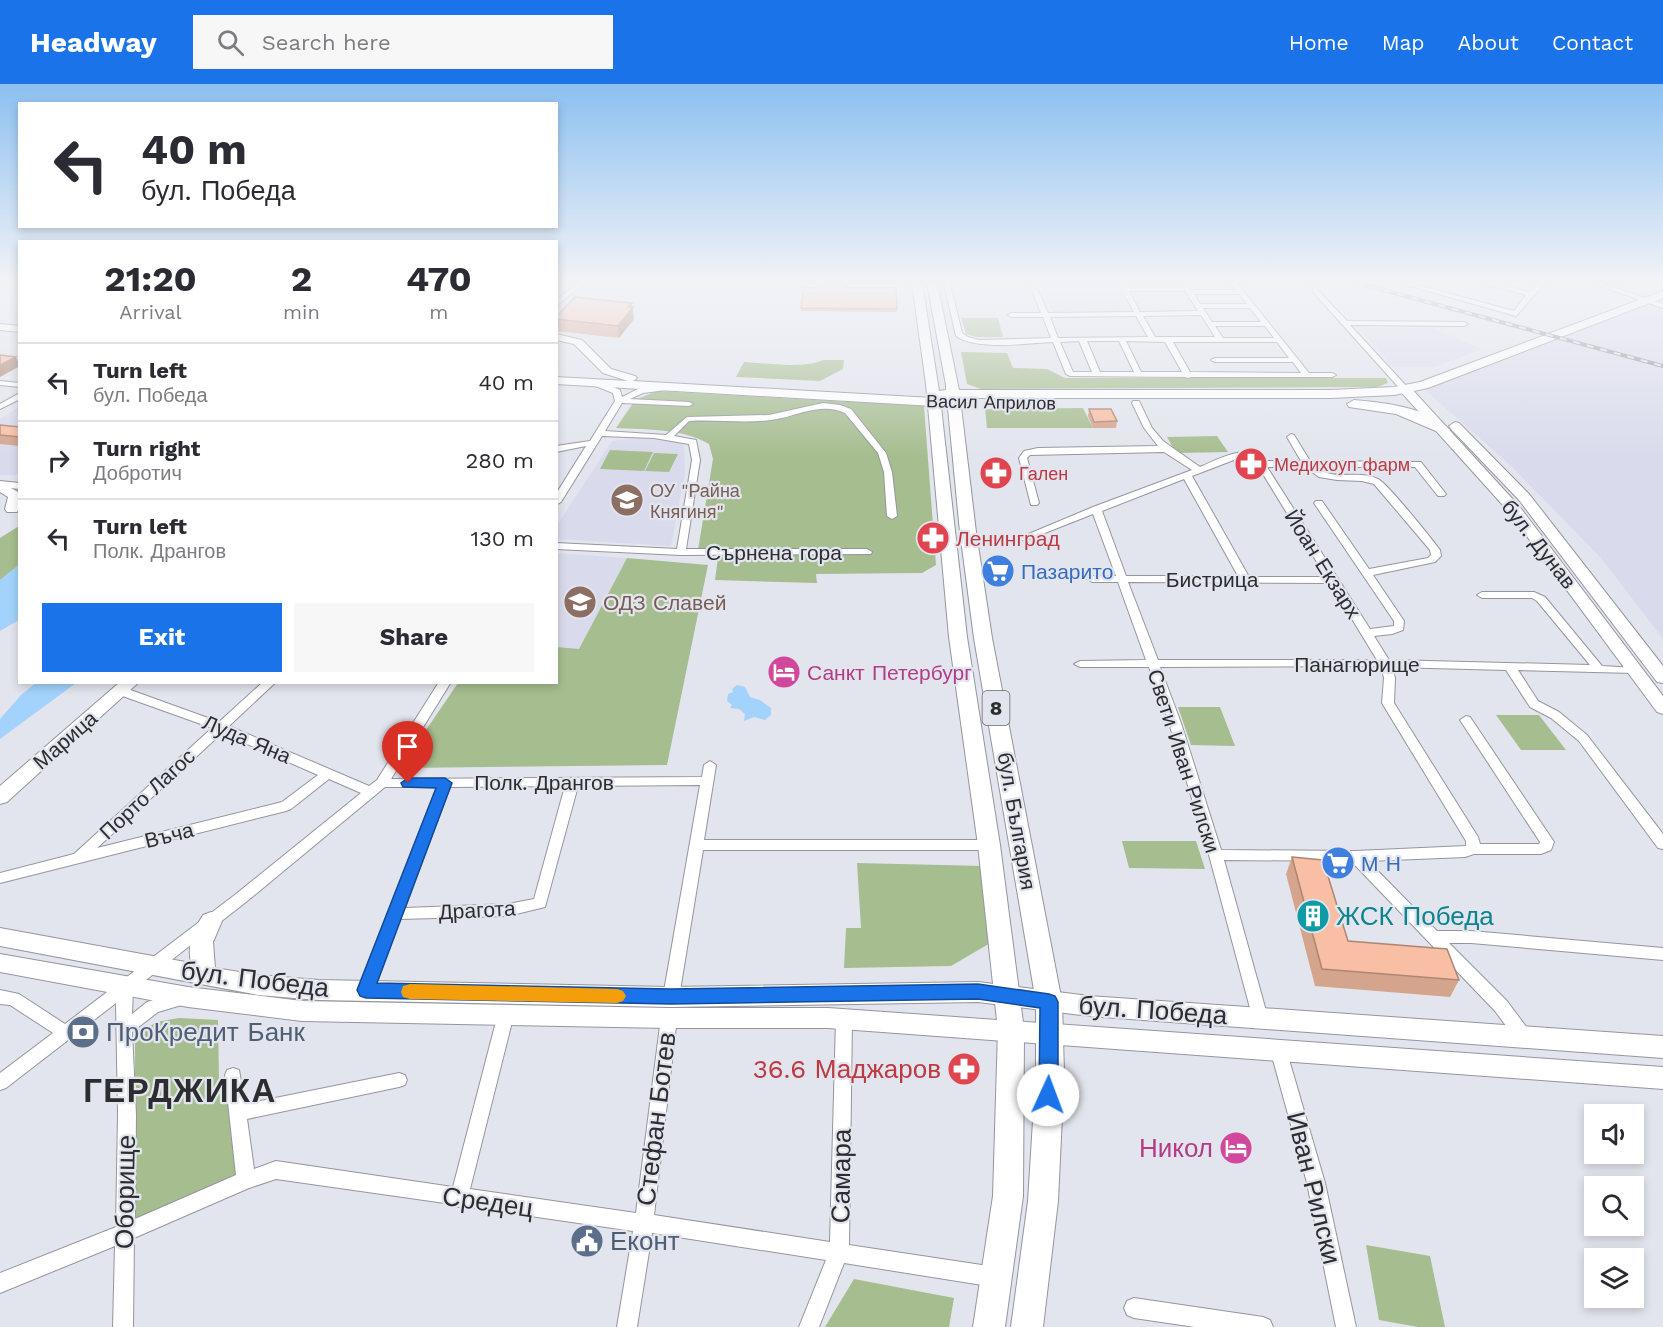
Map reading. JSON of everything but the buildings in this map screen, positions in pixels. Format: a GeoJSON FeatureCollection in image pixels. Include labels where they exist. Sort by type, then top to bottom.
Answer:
{"type":"FeatureCollection","features":[{"type":"Feature","properties":{"kind":"main road"},"geometry":{"type":"LineString","coordinates":[[560,376],[585,372],[591,366],[574,346],[561,341]]}},
{"type":"Feature","properties":{"kind":"main road"},"geometry":{"type":"LineString","coordinates":[[571,341],[578,342],[608,370],[633,379]]}},
{"type":"Feature","properties":{"kind":"main road","name":"бул. България"},"geometry":{"type":"LineString","coordinates":[[925,341],[958,637],[989,845],[1011,1030],[1008,1196],[989,1327]]}},
{"type":"Feature","properties":{"kind":"main road","name":"бул. България"},"geometry":{"type":"LineString","coordinates":[[943,341],[954,398],[968,532],[983,638],[1049,1002],[1050,1033],[1043,1200],[1027,1327]]}},
{"type":"Feature","properties":{"kind":"main road"},"geometry":{"type":"LineString","coordinates":[[1415,392],[1544,341]]}},
{"type":"Feature","properties":{"kind":"main road"},"geometry":{"type":"LineString","coordinates":[[1415,392],[1555,341]]}},
{"type":"Feature","properties":{"kind":"main road","name":"Васил Априлов"},"geometry":{"type":"LineString","coordinates":[[560,376],[933,398]]}},
{"type":"Feature","properties":{"kind":"main road","name":"Васил Априлов"},"geometry":{"type":"LineString","coordinates":[[560,376],[596,383],[933,398],[1415,392]]}},
{"type":"Feature","properties":{"kind":"main road","name":"Васил Априлов"},"geometry":{"type":"LineString","coordinates":[[954,398],[1136,403],[1315,402],[1415,392]]}},
{"type":"Feature","properties":{"kind":"main road","name":"бул. Дунав"},"geometry":{"type":"LineString","coordinates":[[1415,392],[1443,430],[1514,509],[1663,708]]}},
{"type":"Feature","properties":{"kind":"main road","name":"бул. Дунав"},"geometry":{"type":"LineString","coordinates":[[1415,392],[1524,497],[1663,678]]}},
{"type":"Feature","properties":{"kind":"main road"},"geometry":{"type":"LineString","coordinates":[[1315,402],[1400,409],[1419,416],[1443,430]]}},
{"type":"Feature","properties":{"kind":"main road"},"geometry":{"type":"LineString","coordinates":[[0,484],[18,480]]}},
{"type":"Feature","properties":{"kind":"main road"},"geometry":{"type":"LineString","coordinates":[[0,484],[15,496],[10,510]]}},
{"type":"Feature","properties":{"kind":"main road","name":"Марица"},"geometry":{"type":"LineString","coordinates":[[0,797],[126,687]]}},
{"type":"Feature","properties":{"kind":"main road"},"geometry":{"type":"LineString","coordinates":[[206,975],[199,951],[203,933],[211,921]]}},
{"type":"Feature","properties":{"kind":"main road","name":"бул. Победа"},"geometry":{"type":"LineString","coordinates":[[0,937],[258,985],[670,1007],[1663,1078]]}},
{"type":"Feature","properties":{"kind":"main road","name":"бул. Победа"},"geometry":{"type":"LineString","coordinates":[[0,963],[188,997],[302,1011],[506,1014],[978,992],[1049,1002],[1663,1047]]}},
{"type":"Feature","properties":{"kind":"street"},"geometry":{"type":"LineString","coordinates":[[975,341],[1017,341]]}},
{"type":"Feature","properties":{"kind":"street"},"geometry":{"type":"LineString","coordinates":[[1056,341],[1070,374],[1332,375]]}},
{"type":"Feature","properties":{"kind":"street"},"geometry":{"type":"LineString","coordinates":[[1083,341],[1097,375]]}},
{"type":"Feature","properties":{"kind":"street"},"geometry":{"type":"LineString","coordinates":[[1122,341],[1139,375]]}},
{"type":"Feature","properties":{"kind":"street"},"geometry":{"type":"LineString","coordinates":[[1169,341],[1188,376]]}},
{"type":"Feature","properties":{"kind":"street"},"geometry":{"type":"LineString","coordinates":[[1281,341],[1307,375]]}},
{"type":"Feature","properties":{"kind":"street"},"geometry":{"type":"LineString","coordinates":[[1362,341],[1389,371],[1415,392]]}},
{"type":"Feature","properties":{"kind":"street"},"geometry":{"type":"LineString","coordinates":[[1215,360],[1296,360]]}},
{"type":"Feature","properties":{"kind":"street"},"geometry":{"type":"LineString","coordinates":[[0,383],[18,385]]}},
{"type":"Feature","properties":{"kind":"street"},"geometry":{"type":"LineString","coordinates":[[596,383],[617,392],[620,401]]}},
{"type":"Feature","properties":{"kind":"street"},"geometry":{"type":"LineString","coordinates":[[558,499],[591,443],[620,401],[641,391],[670,387]]}},
{"type":"Feature","properties":{"kind":"street"},"geometry":{"type":"LineString","coordinates":[[0,406],[18,396]]}},
{"type":"Feature","properties":{"kind":"street"},"geometry":{"type":"LineString","coordinates":[[620,401],[689,404]]}},
{"type":"Feature","properties":{"kind":"street"},"geometry":{"type":"LineString","coordinates":[[1136,403],[1150,435],[1164,449],[1199,470]]}},
{"type":"Feature","properties":{"kind":"street"},"geometry":{"type":"LineString","coordinates":[[669,436],[682,420],[687,419],[761,418],[818,406],[843,408],[848,411],[882,453],[888,472],[892,516]]}},
{"type":"Feature","properties":{"kind":"street","name":"Сърнена гора"},"geometry":{"type":"LineString","coordinates":[[598,433],[669,436],[693,442],[696,451],[692,493],[681,552]]}},
{"type":"Feature","properties":{"kind":"street"},"geometry":{"type":"LineString","coordinates":[[1291,437],[1308,464],[1322,475],[1359,477],[1377,482],[1435,550],[1436,556],[1431,560],[1365,573]]}},
{"type":"Feature","properties":{"kind":"street"},"geometry":{"type":"LineString","coordinates":[[558,449],[591,443]]}},
{"type":"Feature","properties":{"kind":"street"},"geometry":{"type":"LineString","coordinates":[[1034,503],[1023,458],[1027,453],[1164,449]]}},
{"type":"Feature","properties":{"kind":"street"},"geometry":{"type":"LineString","coordinates":[[1024,538],[1186,474],[1245,455],[1258,459],[1261,464],[1418,464],[1441,494]]}},
{"type":"Feature","properties":{"kind":"street","name":"Йоан Екзарх"},"geometry":{"type":"LineString","coordinates":[[1261,464],[1390,673],[1389,703],[1473,841],[1473,849]]}},
{"type":"Feature","properties":{"kind":"street"},"geometry":{"type":"LineString","coordinates":[[1186,474],[1245,579]]}},
{"type":"Feature","properties":{"kind":"street"},"geometry":{"type":"LineString","coordinates":[[0,484],[18,486]]}},
{"type":"Feature","properties":{"kind":"street"},"geometry":{"type":"LineString","coordinates":[[1319,503],[1399,621],[1399,628],[1392,632],[1366,633]]}},
{"type":"Feature","properties":{"kind":"street","name":"Свети Иван Рилски"},"geometry":{"type":"LineString","coordinates":[[1096,509],[1175,723],[1216,855],[1260,1018]]}},
{"type":"Feature","properties":{"kind":"street","name":"Сърнена гора"},"geometry":{"type":"LineString","coordinates":[[558,546],[681,552],[867,552]]}},
{"type":"Feature","properties":{"kind":"street","name":"Бистрица"},"geometry":{"type":"LineString","coordinates":[[1092,579],[1332,580]]}},
{"type":"Feature","properties":{"kind":"street"},"geometry":{"type":"LineString","coordinates":[[1482,595],[1534,595],[1541,599],[1599,669]]}},
{"type":"Feature","properties":{"kind":"street","name":"Панагюрище"},"geometry":{"type":"LineString","coordinates":[[1080,664],[1384,663],[1634,670]]}},
{"type":"Feature","properties":{"kind":"street"},"geometry":{"type":"LineString","coordinates":[[1510,667],[1534,704],[1555,715],[1583,738],[1663,844]]}},
{"type":"Feature","properties":{"kind":"street","name":"Порто Лагос"},"geometry":{"type":"LineString","coordinates":[[78,858],[268,684]]}},
{"type":"Feature","properties":{"kind":"street"},"geometry":{"type":"LineString","coordinates":[[0,1083],[211,921],[376,788],[443,684]]}},
{"type":"Feature","properties":{"kind":"street","name":"Луда Яна"},"geometry":{"type":"LineString","coordinates":[[126,687],[328,774],[376,788]]}},
{"type":"Feature","properties":{"kind":"street"},"geometry":{"type":"LineString","coordinates":[[1216,855],[1355,856],[1465,852],[1473,849],[1540,849],[1546,846],[1547,842],[1466,720]]}},
{"type":"Feature","properties":{"kind":"street","name":"Стефан Ботев"},"geometry":{"type":"LineString","coordinates":[[627,1327],[644,1223],[670,1007],[710,765]]}},
{"type":"Feature","properties":{"kind":"street","name":"Въча"},"geometry":{"type":"LineString","coordinates":[[0,878],[286,806],[328,774]]}},
{"type":"Feature","properties":{"kind":"street","name":"Полк. Дрангов"},"geometry":{"type":"LineString","coordinates":[[376,788],[445,783],[707,781]]}},
{"type":"Feature","properties":{"kind":"street","name":"Драгота"},"geometry":{"type":"LineString","coordinates":[[395,914],[508,910],[540,903],[573,782]]}},
{"type":"Feature","properties":{"kind":"street"},"geometry":{"type":"LineString","coordinates":[[366,990],[445,783]]}},
{"type":"Feature","properties":{"kind":"street"},"geometry":{"type":"LineString","coordinates":[[696,845],[989,845]]}},
{"type":"Feature","properties":{"kind":"street"},"geometry":{"type":"LineString","coordinates":[[1355,856],[1501,1006],[1524,1037]]}},
{"type":"Feature","properties":{"kind":"street"},"geometry":{"type":"LineString","coordinates":[[1434,937],[1471,937],[1663,954]]}},
{"type":"Feature","properties":{"kind":"street","name":"Оборище"},"geometry":{"type":"LineString","coordinates":[[123,1327],[126,1028],[123,1010],[125,986]]}},
{"type":"Feature","properties":{"kind":"street"},"geometry":{"type":"LineString","coordinates":[[0,997],[13,999],[66,1033]]}},
{"type":"Feature","properties":{"kind":"street"},"geometry":{"type":"LineString","coordinates":[[126,1028],[153,1007],[188,997]]}},
{"type":"Feature","properties":{"kind":"street"},"geometry":{"type":"LineString","coordinates":[[459,1198],[506,1014]]}},
{"type":"Feature","properties":{"kind":"street","name":"Самара"},"geometry":{"type":"LineString","coordinates":[[809,1327],[839,1253],[844,1019]]}},
{"type":"Feature","properties":{"kind":"street","name":"Иван Рилски"},"geometry":{"type":"LineString","coordinates":[[1278,1050],[1316,1183],[1346,1327]]}},
{"type":"Feature","properties":{"kind":"street"},"geometry":{"type":"LineString","coordinates":[[233,1075],[246,1180]]}},
{"type":"Feature","properties":{"kind":"street"},"geometry":{"type":"LineString","coordinates":[[238,1113],[399,1080]]}},
{"type":"Feature","properties":{"kind":"street","name":"Средец"},"geometry":{"type":"LineString","coordinates":[[0,1283],[125,1233],[246,1180],[276,1170],[996,1277]]}},
{"type":"Feature","properties":{"kind":"street"},"geometry":{"type":"LineString","coordinates":[[1134,1308],[1263,1327]]}},
{"type":"Feature","properties":{"kind":"shaded area"},"geometry":{"type":"Polygon","coordinates":[[[1370,341],[1463,341],[1482,349],[1435,367],[1393,367],[1370,341]]]}},
{"type":"Feature","properties":{"kind":"shaded area"},"geometry":{"type":"Polygon","coordinates":[[[1532,341],[1663,341],[1663,639],[1601,558],[1510,465],[1418,384],[1532,341]]]}},
{"type":"Feature","properties":{"kind":"shaded area"},"geometry":{"type":"Polygon","coordinates":[[[18,408],[18,475],[0,475],[0,419],[18,408]]]}},
{"type":"Feature","properties":{"kind":"shaded area","name":"ОУ \"Райна Княгиня\""},"geometry":{"type":"Polygon","coordinates":[[[635,438],[678,441],[684,446],[685,473],[671,546],[558,539],[558,524],[612,441],[635,438]]]}},
{"type":"Feature","properties":{"kind":"shaded area","name":"ОДЗ Славей"},"geometry":{"type":"Polygon","coordinates":[[[558,553],[627,558],[579,650],[558,647],[558,553]]]}},
{"type":"Feature","properties":{"kind":"green space"},"geometry":{"type":"Polygon","coordinates":[[[961,352],[1007,353],[1013,368],[1047,369],[1065,378],[1386,378],[1388,383],[1377,387],[981,389],[967,384],[961,352]]]}},
{"type":"Feature","properties":{"kind":"green space"},"geometry":{"type":"Polygon","coordinates":[[[823,360],[844,360],[843,369],[820,381],[736,377],[744,362],[795,365],[823,360]]]}},
{"type":"Feature","properties":{"kind":"green space"},"geometry":{"type":"Polygon","coordinates":[[[657,391],[924,406],[936,565],[922,573],[816,574],[817,583],[715,580],[719,550],[698,550],[713,459],[709,444],[676,432],[616,428],[635,400],[657,391]]]}},
{"type":"Feature","properties":{"kind":"green space"},"geometry":{"type":"Polygon","coordinates":[[[1083,408],[1093,428],[987,428],[985,409],[1083,408]]]}},
{"type":"Feature","properties":{"kind":"green space"},"geometry":{"type":"Polygon","coordinates":[[[1217,436],[1228,452],[1176,453],[1167,437],[1217,436]]]}},
{"type":"Feature","properties":{"kind":"green space"},"geometry":{"type":"Polygon","coordinates":[[[610,450],[653,452],[644,471],[600,469],[610,450]]]}},
{"type":"Feature","properties":{"kind":"green space"},"geometry":{"type":"Polygon","coordinates":[[[654,453],[678,454],[669,472],[645,471],[654,453]]]}},
{"type":"Feature","properties":{"kind":"green space"},"geometry":{"type":"Polygon","coordinates":[[[18,527],[18,566],[0,580],[0,538],[18,527]]]}},
{"type":"Feature","properties":{"kind":"green space"},"geometry":{"type":"Polygon","coordinates":[[[627,558],[708,565],[667,765],[400,768],[457,684],[558,684],[558,647],[579,649],[627,558]]]}},
{"type":"Feature","properties":{"kind":"green space"},"geometry":{"type":"Polygon","coordinates":[[[1178,707],[1220,707],[1235,746],[1191,745],[1178,707]]]}},
{"type":"Feature","properties":{"kind":"green space"},"geometry":{"type":"Polygon","coordinates":[[[1496,715],[1539,715],[1566,750],[1521,750],[1496,715]]]}},
{"type":"Feature","properties":{"kind":"green space"},"geometry":{"type":"Polygon","coordinates":[[[1122,841],[1196,841],[1205,869],[1129,868],[1122,841]]]}},
{"type":"Feature","properties":{"kind":"green space"},"geometry":{"type":"Polygon","coordinates":[[[857,863],[984,866],[992,942],[951,966],[844,968],[846,928],[861,928],[857,863]]]}},
{"type":"Feature","properties":{"kind":"green space"},"geometry":{"type":"Polygon","coordinates":[[[179,1018],[218,1020],[219,1080],[227,1078],[237,1178],[135,1223],[135,1037],[156,1022],[179,1018]]]}},
{"type":"Feature","properties":{"kind":"green space"},"geometry":{"type":"Polygon","coordinates":[[[1366,1245],[1430,1256],[1445,1327],[1418,1327],[1379,1320],[1366,1245]]]}},
{"type":"Feature","properties":{"kind":"green space"},"geometry":{"type":"Polygon","coordinates":[[[854,1279],[954,1298],[949,1327],[825,1327],[854,1279]]]}},
{"type":"Feature","properties":{"kind":"water"},"geometry":{"type":"Polygon","coordinates":[[[18,566],[18,621],[0,631],[0,580],[18,566]]]}},
{"type":"Feature","properties":{"kind":"water"},"geometry":{"type":"Polygon","coordinates":[[[35,684],[75,684],[0,739],[0,719],[21,695],[35,684]]]}},
{"type":"Feature","properties":{"kind":"water"},"geometry":{"type":"Polygon","coordinates":[[[737,685],[745,687],[750,697],[760,700],[771,708],[771,715],[765,720],[754,717],[744,721],[745,714],[739,709],[730,708],[732,705],[727,701],[728,694],[733,692],[732,689],[737,685]]]}},
{"type":"Feature","properties":{"kind":"railway"},"geometry":{"type":"LineString","coordinates":[[1571,341],[1663,366]]}},
{"type":"Feature","properties":{"kind":"slow traffic"},"geometry":{"type":"LineString","coordinates":[[410,992],[617,996]]}},
{"type":"Feature","properties":{"kind":"place","name":"Медихоуп фарм"},"geometry":{"type":"Point","coordinates":[1251,464]}},
{"type":"Feature","properties":{"kind":"place","name":"Гален"},"geometry":{"type":"Point","coordinates":[996,473]}},
{"type":"Feature","properties":{"kind":"place","name":"ОУ \"Райна Княгиня\""},"geometry":{"type":"Point","coordinates":[627,500]}},
{"type":"Feature","properties":{"kind":"place","name":"Ленинград"},"geometry":{"type":"Point","coordinates":[933,538]}},
{"type":"Feature","properties":{"kind":"place","name":"Пазарито"},"geometry":{"type":"Point","coordinates":[998,571]}},
{"type":"Feature","properties":{"kind":"place","name":"ОДЗ Славей"},"geometry":{"type":"Point","coordinates":[580,602]}},
{"type":"Feature","properties":{"kind":"place","name":"Санкт Петербург"},"geometry":{"type":"Point","coordinates":[784,672]}},
{"type":"Feature","properties":{"kind":"place","name":"М Н"},"geometry":{"type":"Point","coordinates":[1338,863]}},
{"type":"Feature","properties":{"kind":"place","name":"ЖСК Победа"},"geometry":{"type":"Point","coordinates":[1313,916]}},
{"type":"Feature","properties":{"kind":"place","name":"ПроКредит Банк"},"geometry":{"type":"Point","coordinates":[83,1032]}},
{"type":"Feature","properties":{"kind":"place","name":"36.6 Маджаров"},"geometry":{"type":"Point","coordinates":[964,1069]}},
{"type":"Feature","properties":{"kind":"place","name":"Никол"},"geometry":{"type":"Point","coordinates":[1236,1148]}},
{"type":"Feature","properties":{"kind":"place","name":"Еконт"},"geometry":{"type":"Point","coordinates":[587,1241]}},
{"type":"Feature","properties":{"kind":"district","name":"ГЕРДЖИКА"},"geometry":{"type":"Point","coordinates":[180,1090]}},
{"type":"Feature","properties":{"kind":"route"},"geometry":{"type":"LineString","coordinates":[[408,783],[445,783],[366,990],[671,997],[978,992],[1049,1002],[1048,1095]]}}]}
